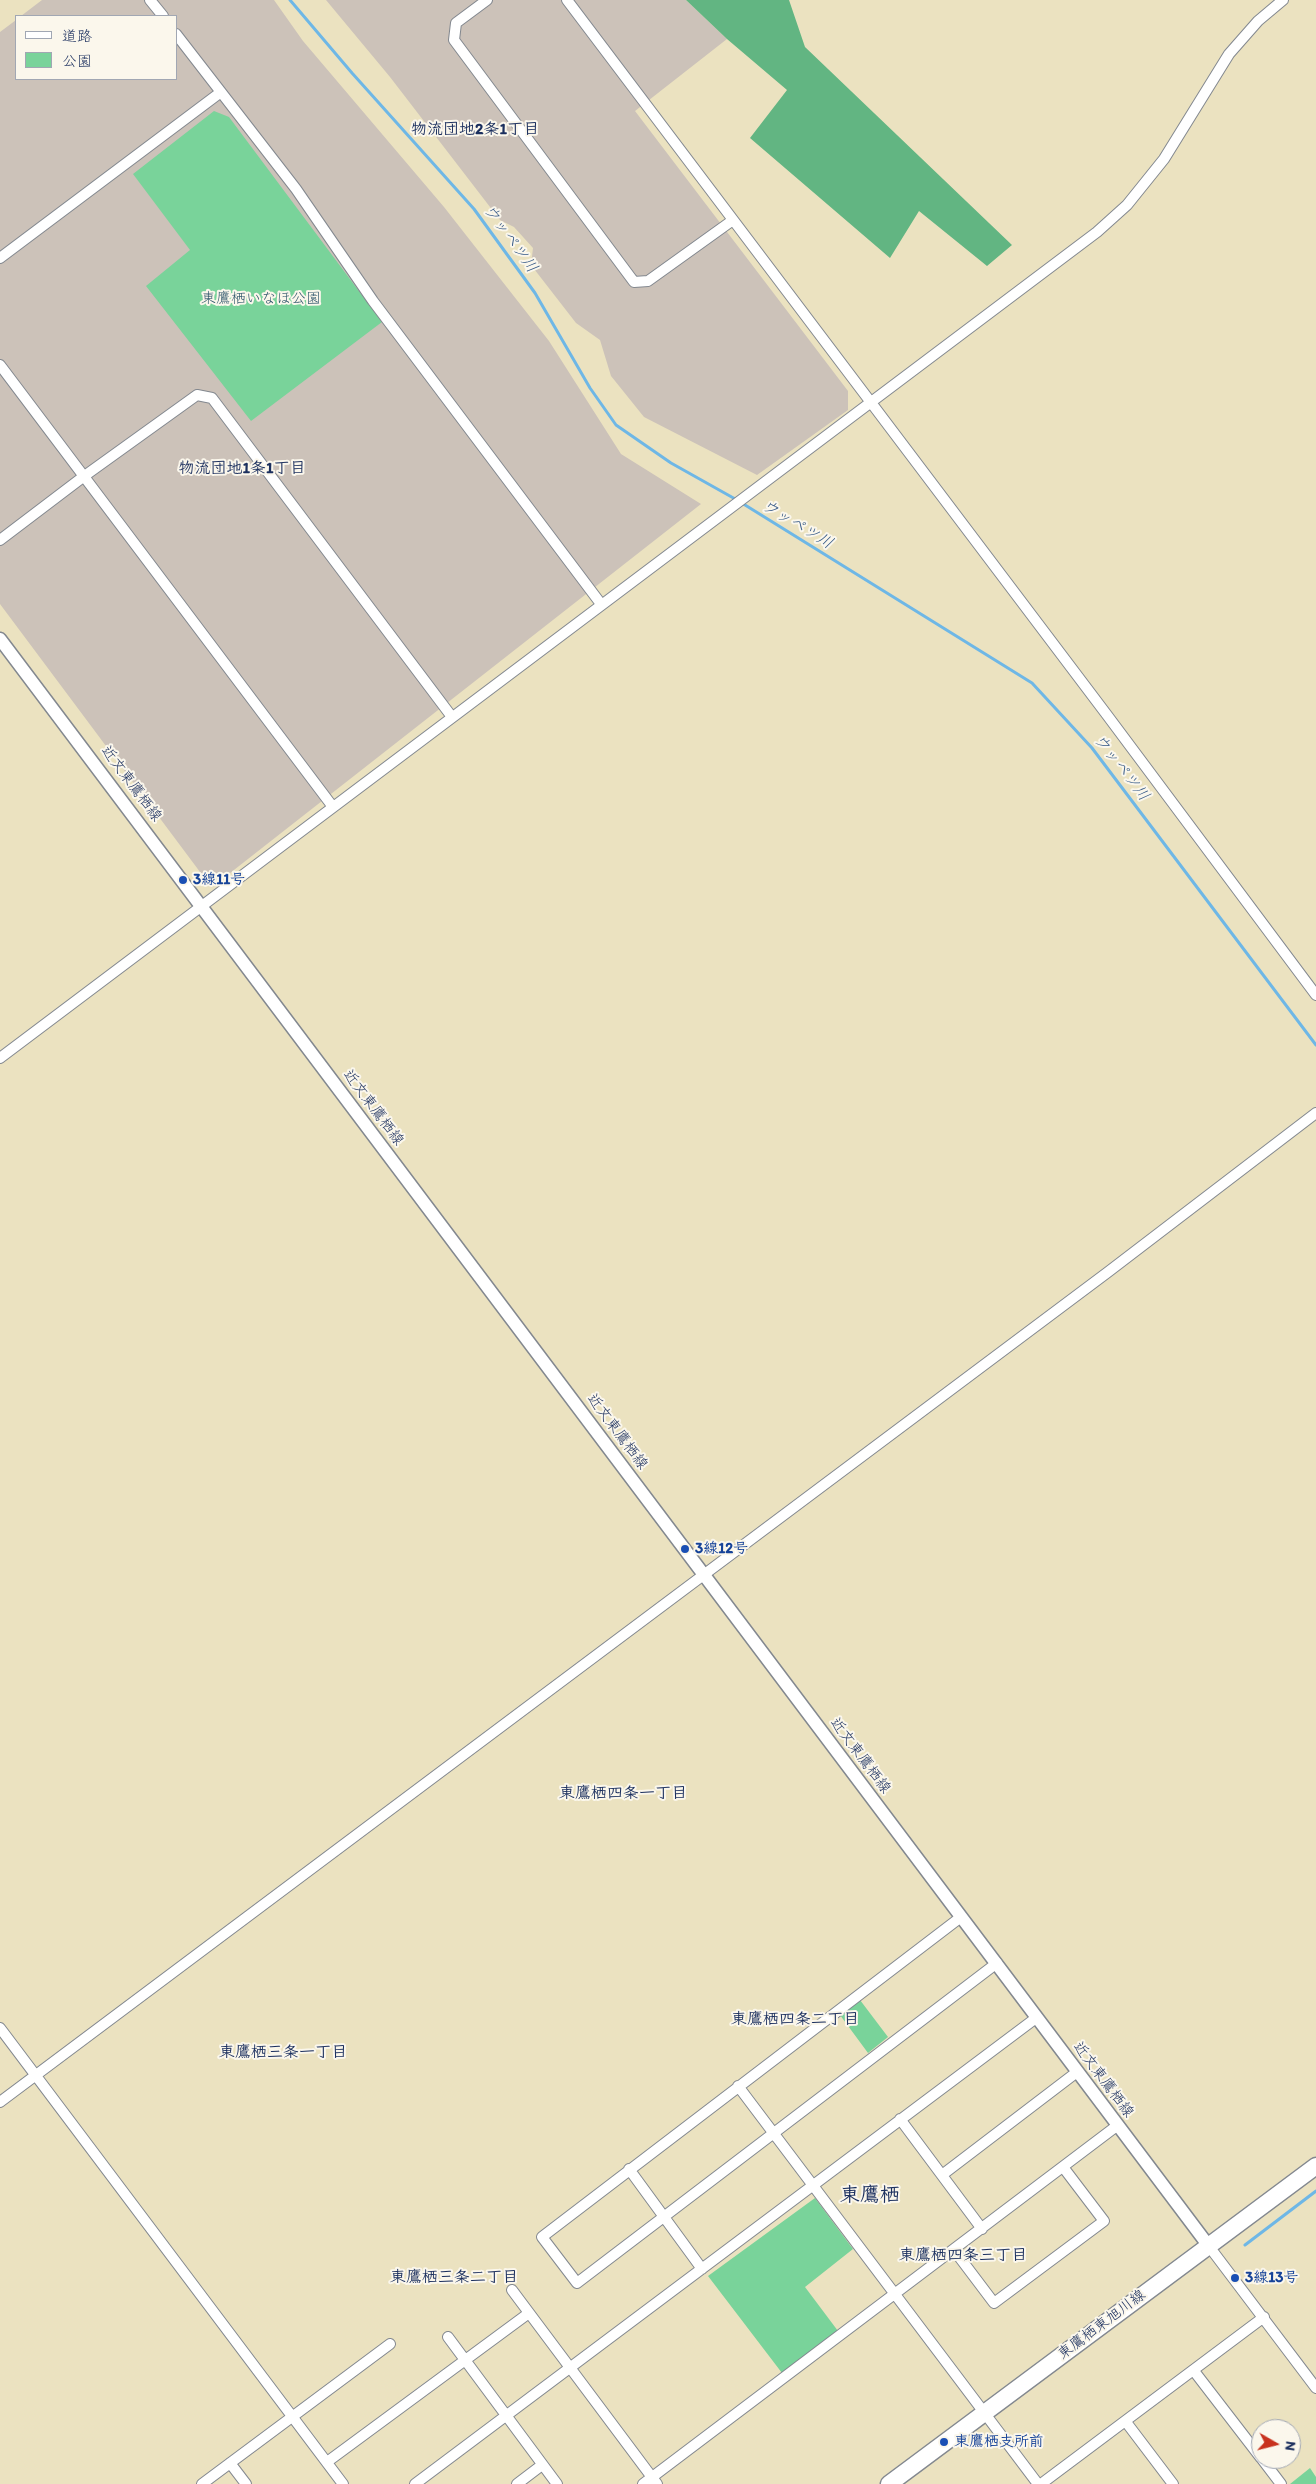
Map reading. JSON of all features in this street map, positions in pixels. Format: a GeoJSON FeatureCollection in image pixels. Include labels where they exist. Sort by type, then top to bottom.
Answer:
{"type":"FeatureCollection","features":[{"type":"Feature","properties":{"kind":"main road","name":"東鷹栖東旭川線"},"geometry":{"type":"LineString","coordinates":[[889,2484],[1316,2166]]}},
{"type":"Feature","properties":{"kind":"street"},"geometry":{"type":"LineString","coordinates":[[150,0],[161,15]]}},
{"type":"Feature","properties":{"kind":"street"},"geometry":{"type":"LineString","coordinates":[[487,0],[456,23],[454,40],[634,282],[648,281],[733,220]]}},
{"type":"Feature","properties":{"kind":"street"},"geometry":{"type":"LineString","coordinates":[[566,0],[871,402],[1316,995]]}},
{"type":"Feature","properties":{"kind":"street"},"geometry":{"type":"LineString","coordinates":[[0,1058],[1097,232],[1127,205],[1164,159],[1229,54],[1258,21],[1283,0]]}},
{"type":"Feature","properties":{"kind":"street"},"geometry":{"type":"LineString","coordinates":[[178,37],[296,189],[373,301],[602,604]]}},
{"type":"Feature","properties":{"kind":"street"},"geometry":{"type":"LineString","coordinates":[[0,258],[221,92]]}},
{"type":"Feature","properties":{"kind":"street"},"geometry":{"type":"LineString","coordinates":[[0,365],[333,807]]}},
{"type":"Feature","properties":{"kind":"street"},"geometry":{"type":"LineString","coordinates":[[0,540],[83,477],[197,395],[212,398],[452,717]]}},
{"type":"Feature","properties":{"kind":"street","name":"近文東鷹栖線"},"geometry":{"type":"LineString","coordinates":[[0,638],[1208,2245]]}},
{"type":"Feature","properties":{"kind":"street"},"geometry":{"type":"LineString","coordinates":[[0,2102],[1108,1272],[1316,1113]]}},
{"type":"Feature","properties":{"kind":"street"},"geometry":{"type":"LineString","coordinates":[[961,1918],[629,2168],[542,2237],[577,2283],[996,1964]]}},
{"type":"Feature","properties":{"kind":"street"},"geometry":{"type":"LineString","coordinates":[[416,2484],[1036,2018]]}},
{"type":"Feature","properties":{"kind":"street"},"geometry":{"type":"LineString","coordinates":[[0,2028],[343,2484]]}},
{"type":"Feature","properties":{"kind":"street"},"geometry":{"type":"LineString","coordinates":[[942,2175],[1077,2072]]}},
{"type":"Feature","properties":{"kind":"street"},"geometry":{"type":"LineString","coordinates":[[738,2086],[1040,2484],[1264,2318]]}},
{"type":"Feature","properties":{"kind":"street"},"geometry":{"type":"LineString","coordinates":[[900,2119],[982,2229]]}},
{"type":"Feature","properties":{"kind":"street"},"geometry":{"type":"LineString","coordinates":[[643,2484],[654,2480],[1118,2125]]}},
{"type":"Feature","properties":{"kind":"street"},"geometry":{"type":"LineString","coordinates":[[954,2250],[994,2303],[1104,2222],[1063,2167]]}},
{"type":"Feature","properties":{"kind":"street"},"geometry":{"type":"LineString","coordinates":[[629,2168],[702,2269]]}},
{"type":"Feature","properties":{"kind":"street"},"geometry":{"type":"LineString","coordinates":[[1208,2245],[1316,2388]]}},
{"type":"Feature","properties":{"kind":"street"},"geometry":{"type":"LineString","coordinates":[[512,2290],[654,2480]]}},
{"type":"Feature","properties":{"kind":"street"},"geometry":{"type":"LineString","coordinates":[[327,2462],[529,2313]]}},
{"type":"Feature","properties":{"kind":"street"},"geometry":{"type":"LineString","coordinates":[[448,2337],[556,2484]]}},
{"type":"Feature","properties":{"kind":"street"},"geometry":{"type":"LineString","coordinates":[[202,2484],[390,2344]]}},
{"type":"Feature","properties":{"kind":"street"},"geometry":{"type":"LineString","coordinates":[[1194,2371],[1251,2445]]}},
{"type":"Feature","properties":{"kind":"street"},"geometry":{"type":"LineString","coordinates":[[1126,2422],[1173,2484]]}},
{"type":"Feature","properties":{"kind":"street"},"geometry":{"type":"LineString","coordinates":[[230,2463],[246,2484]]}},
{"type":"Feature","properties":{"kind":"street"},"geometry":{"type":"LineString","coordinates":[[517,2484],[542,2465]]}},
{"type":"Feature","properties":{"kind":"street"},"geometry":{"type":"LineString","coordinates":[[1269,2469],[1281,2484]]}},
{"type":"Feature","properties":{"kind":"shaded area"},"geometry":{"type":"Polygon","coordinates":[[[42,0],[274,0],[303,41],[444,207],[549,341],[621,454],[701,504],[225,877],[203,876],[0,604],[0,32],[15,21],[15,80],[178,80],[178,15],[22,15],[42,0]]]}},
{"type":"Feature","properties":{"kind":"shaded area"},"geometry":{"type":"Polygon","coordinates":[[[326,0],[686,0],[727,39],[635,111],[848,391],[848,410],[757,475],[644,417],[611,376],[600,340],[576,323],[531,265],[533,248],[514,227],[500,220],[390,77],[326,0]]]}},
{"type":"Feature","properties":{"kind":"green space"},"geometry":{"type":"Polygon","coordinates":[[[686,0],[789,0],[805,47],[1012,245],[987,266],[919,211],[890,258],[750,138],[787,90],[727,39],[686,0]]]}},
{"type":"Feature","properties":{"kind":"green space","name":"東鷹栖いなほ公園"},"geometry":{"type":"Polygon","coordinates":[[[214,111],[229,117],[382,322],[251,421],[146,286],[190,250],[133,174],[214,111]]]}},
{"type":"Feature","properties":{"kind":"green space"},"geometry":{"type":"Polygon","coordinates":[[[860,2000],[888,2037],[868,2053],[840,2015],[860,2000]]]}},
{"type":"Feature","properties":{"kind":"green space"},"geometry":{"type":"Polygon","coordinates":[[[815,2198],[853,2249],[805,2287],[838,2331],[782,2373],[708,2276],[815,2198]]]}},
{"type":"Feature","properties":{"kind":"green space"},"geometry":{"type":"Polygon","coordinates":[[[1310,2468],[1316,2477],[1316,2484],[1290,2484],[1310,2468]]]}},
{"type":"Feature","properties":{"kind":"waterway","name":"ウッペツ川"},"geometry":{"type":"LineString","coordinates":[[290,0],[352,73],[474,209],[535,293],[590,388],[616,425],[671,463],[737,500],[1032,683],[1092,748],[1316,1045]]}},
{"type":"Feature","properties":{"kind":"waterway","name":"ウッペツ川"},"geometry":{"type":"LineString","coordinates":[[1245,2245],[1316,2191]]}},
{"type":"Feature","properties":{"kind":"place","name":"3線11号"},"geometry":{"type":"Point","coordinates":[183,880]}},
{"type":"Feature","properties":{"kind":"place","name":"3線12号"},"geometry":{"type":"Point","coordinates":[685,1549]}},
{"type":"Feature","properties":{"kind":"place","name":"3線13号"},"geometry":{"type":"Point","coordinates":[1235,2278]}},
{"type":"Feature","properties":{"kind":"place","name":"東鷹栖支所前"},"geometry":{"type":"Point","coordinates":[944,2442]}},
{"type":"Feature","properties":{"kind":"district","name":"物流団地2条1丁目"},"geometry":{"type":"Point","coordinates":[475,130]}},
{"type":"Feature","properties":{"kind":"district","name":"物流団地1条1丁目"},"geometry":{"type":"Point","coordinates":[242,469]}},
{"type":"Feature","properties":{"kind":"district","name":"東鷹栖四条一丁目"},"geometry":{"type":"Point","coordinates":[623,1794]}},
{"type":"Feature","properties":{"kind":"district","name":"東鷹栖四条二丁目"},"geometry":{"type":"Point","coordinates":[795,2020]}},
{"type":"Feature","properties":{"kind":"district","name":"東鷹栖三条一丁目"},"geometry":{"type":"Point","coordinates":[283,2053]}},
{"type":"Feature","properties":{"kind":"district","name":"東鷹栖"},"geometry":{"type":"Point","coordinates":[870,2196]}},
{"type":"Feature","properties":{"kind":"district","name":"東鷹栖四条三丁目"},"geometry":{"type":"Point","coordinates":[963,2256]}},
{"type":"Feature","properties":{"kind":"district","name":"東鷹栖三条二丁目"},"geometry":{"type":"Point","coordinates":[454,2278]}}]}
